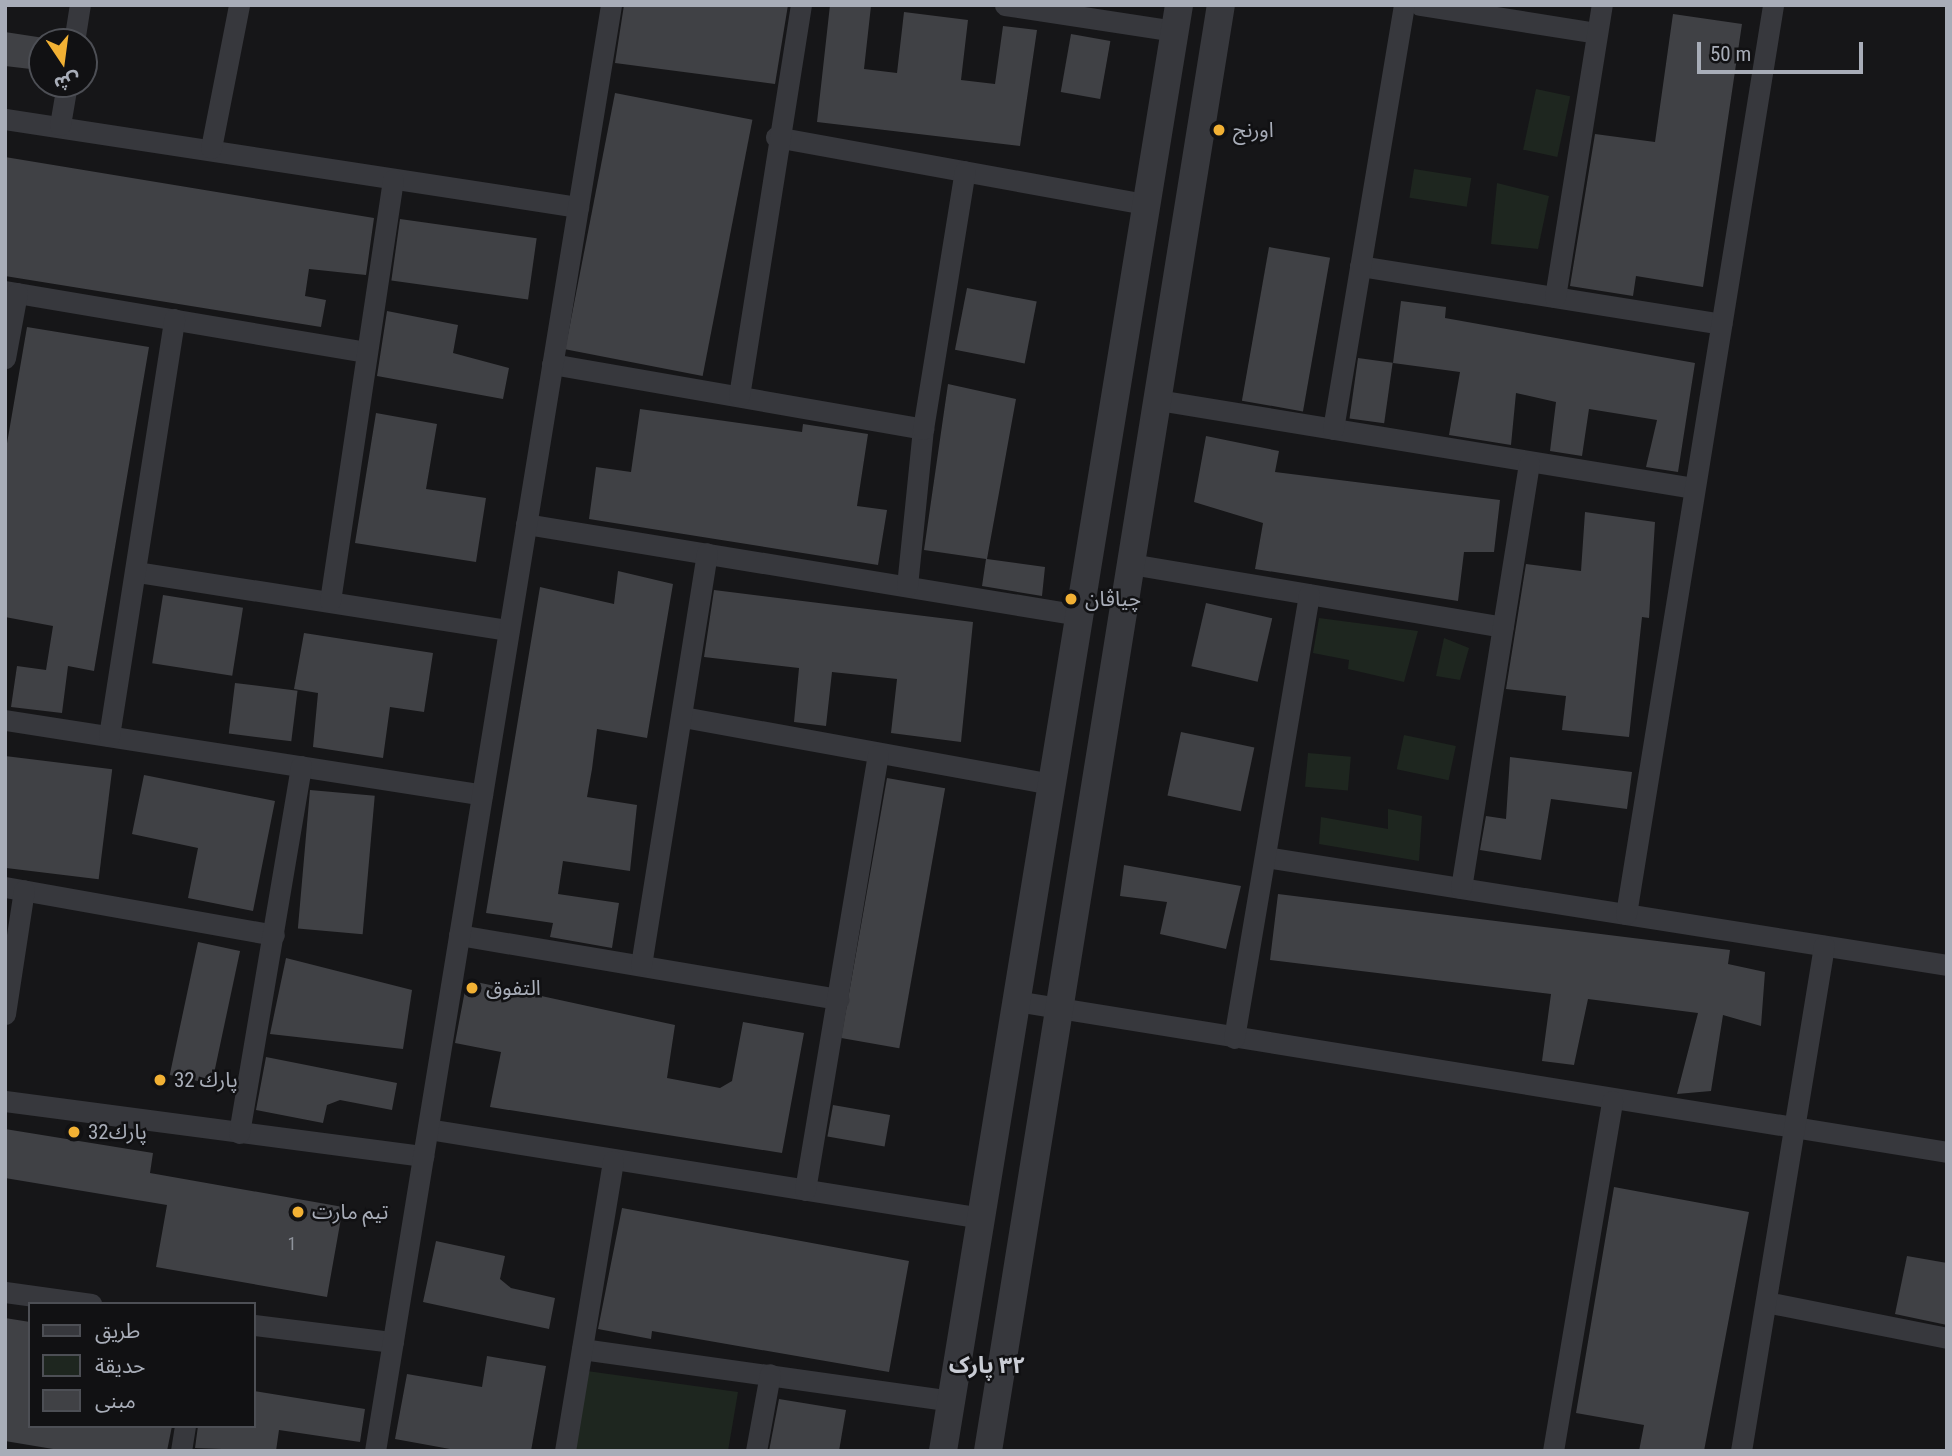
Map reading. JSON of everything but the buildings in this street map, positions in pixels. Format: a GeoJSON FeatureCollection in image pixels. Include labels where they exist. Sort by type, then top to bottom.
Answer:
{"type":"FeatureCollection","features":[{"type":"Feature","properties":{"kind":"street"},"geometry":{"type":"LineString","coordinates":[[76,28],[79,5]]}},
{"type":"Feature","properties":{"kind":"street"},"geometry":{"type":"LineString","coordinates":[[211,148],[239,5]]}},
{"type":"Feature","properties":{"kind":"street"},"geometry":{"type":"LineString","coordinates":[[375,1451],[611,5]]}},
{"type":"Feature","properties":{"kind":"street"},"geometry":{"type":"LineString","coordinates":[[739,396],[776,137],[801,5]]}},
{"type":"Feature","properties":{"kind":"street"},"geometry":{"type":"LineString","coordinates":[[943,1451],[1177,18],[1006,5]]}},
{"type":"Feature","properties":{"kind":"street"},"geometry":{"type":"LineString","coordinates":[[988,1451],[1222,5]]}},
{"type":"Feature","properties":{"kind":"street"},"geometry":{"type":"LineString","coordinates":[[1333,429],[1404,5]]}},
{"type":"Feature","properties":{"kind":"street"},"geometry":{"type":"LineString","coordinates":[[1420,5],[1597,33]]}},
{"type":"Feature","properties":{"kind":"street"},"geometry":{"type":"LineString","coordinates":[[1555,297],[1602,5]]}},
{"type":"Feature","properties":{"kind":"street"},"geometry":{"type":"LineString","coordinates":[[1626,914],[1773,5]]}},
{"type":"Feature","properties":{"kind":"street"},"geometry":{"type":"LineString","coordinates":[[60,125],[65,98]]}},
{"type":"Feature","properties":{"kind":"street"},"geometry":{"type":"LineString","coordinates":[[1161,109],[1204,114]]}},
{"type":"Feature","properties":{"kind":"street"},"geometry":{"type":"LineString","coordinates":[[5,119],[211,148],[393,180],[578,207]]}},
{"type":"Feature","properties":{"kind":"street"},"geometry":{"type":"LineString","coordinates":[[776,137],[1146,204]]}},
{"type":"Feature","properties":{"kind":"street"},"geometry":{"type":"LineString","coordinates":[[907,586],[923,429],[965,171]]}},
{"type":"Feature","properties":{"kind":"street"},"geometry":{"type":"LineString","coordinates":[[330,601],[365,352],[393,180]]}},
{"type":"Feature","properties":{"kind":"street"},"geometry":{"type":"LineString","coordinates":[[1360,266],[1721,324]]}},
{"type":"Feature","properties":{"kind":"street"},"geometry":{"type":"LineString","coordinates":[[5,358],[11,292],[365,352]]}},
{"type":"Feature","properties":{"kind":"street"},"geometry":{"type":"LineString","coordinates":[[109,736],[174,319]]}},
{"type":"Feature","properties":{"kind":"street"},"geometry":{"type":"LineString","coordinates":[[552,364],[923,429]]}},
{"type":"Feature","properties":{"kind":"street"},"geometry":{"type":"LineString","coordinates":[[1158,400],[1693,488]]}},
{"type":"Feature","properties":{"kind":"street"},"geometry":{"type":"LineString","coordinates":[[1461,888],[1529,463]]}},
{"type":"Feature","properties":{"kind":"street"},"geometry":{"type":"LineString","coordinates":[[526,524],[1080,615]]}},
{"type":"Feature","properties":{"kind":"street"},"geometry":{"type":"LineString","coordinates":[[641,965],[683,717],[707,553]]}},
{"type":"Feature","properties":{"kind":"street"},"geometry":{"type":"LineString","coordinates":[[1131,564],[1503,627]]}},
{"type":"Feature","properties":{"kind":"street"},"geometry":{"type":"LineString","coordinates":[[136,572],[509,630]]}},
{"type":"Feature","properties":{"kind":"street"},"geometry":{"type":"LineString","coordinates":[[1234,1038],[1309,594]]}},
{"type":"Feature","properties":{"kind":"street"},"geometry":{"type":"LineString","coordinates":[[683,717],[878,755],[1052,784]]}},
{"type":"Feature","properties":{"kind":"street"},"geometry":{"type":"LineString","coordinates":[[5,720],[482,795]]}},
{"type":"Feature","properties":{"kind":"street"},"geometry":{"type":"LineString","coordinates":[[806,1190],[878,755]]}},
{"type":"Feature","properties":{"kind":"street"},"geometry":{"type":"LineString","coordinates":[[239,1133],[301,766]]}},
{"type":"Feature","properties":{"kind":"street"},"geometry":{"type":"LineString","coordinates":[[1265,857],[1947,965]]}},
{"type":"Feature","properties":{"kind":"street"},"geometry":{"type":"LineString","coordinates":[[5,1014],[15,888],[274,935]]}},
{"type":"Feature","properties":{"kind":"street"},"geometry":{"type":"LineString","coordinates":[[459,935],[839,999]]}},
{"type":"Feature","properties":{"kind":"street"},"geometry":{"type":"LineString","coordinates":[[1741,1451],[1824,946]]}},
{"type":"Feature","properties":{"kind":"street"},"geometry":{"type":"LineString","coordinates":[[1017,1001],[1612,1101],[1947,1152]]}},
{"type":"Feature","properties":{"kind":"street"},"geometry":{"type":"LineString","coordinates":[[5,1101],[423,1156]]}},
{"type":"Feature","properties":{"kind":"street"},"geometry":{"type":"LineString","coordinates":[[1553,1451],[1612,1101]]}},
{"type":"Feature","properties":{"kind":"street"},"geometry":{"type":"LineString","coordinates":[[428,1129],[613,1161],[981,1218]]}},
{"type":"Feature","properties":{"kind":"street"},"geometry":{"type":"LineString","coordinates":[[565,1451],[613,1161]]}},
{"type":"Feature","properties":{"kind":"street"},"geometry":{"type":"LineString","coordinates":[[5,1292],[77,1302]]}},
{"type":"Feature","properties":{"kind":"street"},"geometry":{"type":"LineString","coordinates":[[1766,1302],[1947,1338]]}},
{"type":"Feature","properties":{"kind":"street"},"geometry":{"type":"LineString","coordinates":[[256,1325],[393,1342]]}},
{"type":"Feature","properties":{"kind":"street"},"geometry":{"type":"LineString","coordinates":[[582,1349],[951,1401]]}},
{"type":"Feature","properties":{"kind":"street"},"geometry":{"type":"LineString","coordinates":[[756,1451],[769,1374]]}},
{"type":"Feature","properties":{"kind":"street"},"geometry":{"type":"LineString","coordinates":[[181,1451],[185,1428]]}},
{"type":"Feature","properties":{"kind":"green space"},"geometry":{"type":"Polygon","coordinates":[[[1536,89],[1570,96],[1557,157],[1523,150],[1536,89]]]}},
{"type":"Feature","properties":{"kind":"green space"},"geometry":{"type":"Polygon","coordinates":[[[1414,169],[1471,178],[1467,207],[1409,198],[1414,169]]]}},
{"type":"Feature","properties":{"kind":"green space"},"geometry":{"type":"Polygon","coordinates":[[[1497,183],[1549,196],[1538,249],[1491,244],[1497,183]]]}},
{"type":"Feature","properties":{"kind":"green space"},"geometry":{"type":"Polygon","coordinates":[[[1319,618],[1418,631],[1404,682],[1348,669],[1349,660],[1313,653],[1319,618]]]}},
{"type":"Feature","properties":{"kind":"green space"},"geometry":{"type":"Polygon","coordinates":[[[1444,638],[1469,648],[1460,680],[1436,676],[1444,638]]]}},
{"type":"Feature","properties":{"kind":"green space"},"geometry":{"type":"Polygon","coordinates":[[[1404,735],[1456,746],[1449,780],[1397,769],[1404,735]]]}},
{"type":"Feature","properties":{"kind":"green space"},"geometry":{"type":"Polygon","coordinates":[[[1308,753],[1351,757],[1348,791],[1305,787],[1308,753]]]}},
{"type":"Feature","properties":{"kind":"green space"},"geometry":{"type":"Polygon","coordinates":[[[1388,809],[1422,816],[1419,861],[1319,844],[1321,817],[1388,829],[1388,809]]]}},
{"type":"Feature","properties":{"kind":"green space"},"geometry":{"type":"Polygon","coordinates":[[[587,1371],[738,1392],[728,1451],[574,1451],[587,1371]]]}},
{"type":"Feature","properties":{"kind":"place","name":"اورنج"},"geometry":{"type":"Point","coordinates":[1219,130]}},
{"type":"Feature","properties":{"kind":"place","name":"چياڤان"},"geometry":{"type":"Point","coordinates":[1071,599]}},
{"type":"Feature","properties":{"kind":"place","name":"التفوق"},"geometry":{"type":"Point","coordinates":[472,988]}},
{"type":"Feature","properties":{"kind":"place","name":"32 پارك"},"geometry":{"type":"Point","coordinates":[160,1080]}},
{"type":"Feature","properties":{"kind":"place","name":"32پارك"},"geometry":{"type":"Point","coordinates":[74,1132]}},
{"type":"Feature","properties":{"kind":"place","name":"تيم مارت"},"geometry":{"type":"Point","coordinates":[298,1212]}},
{"type":"Feature","properties":{"kind":"district","name":"٣٢ پارک"},"geometry":{"type":"Point","coordinates":[987,1366]}}]}
